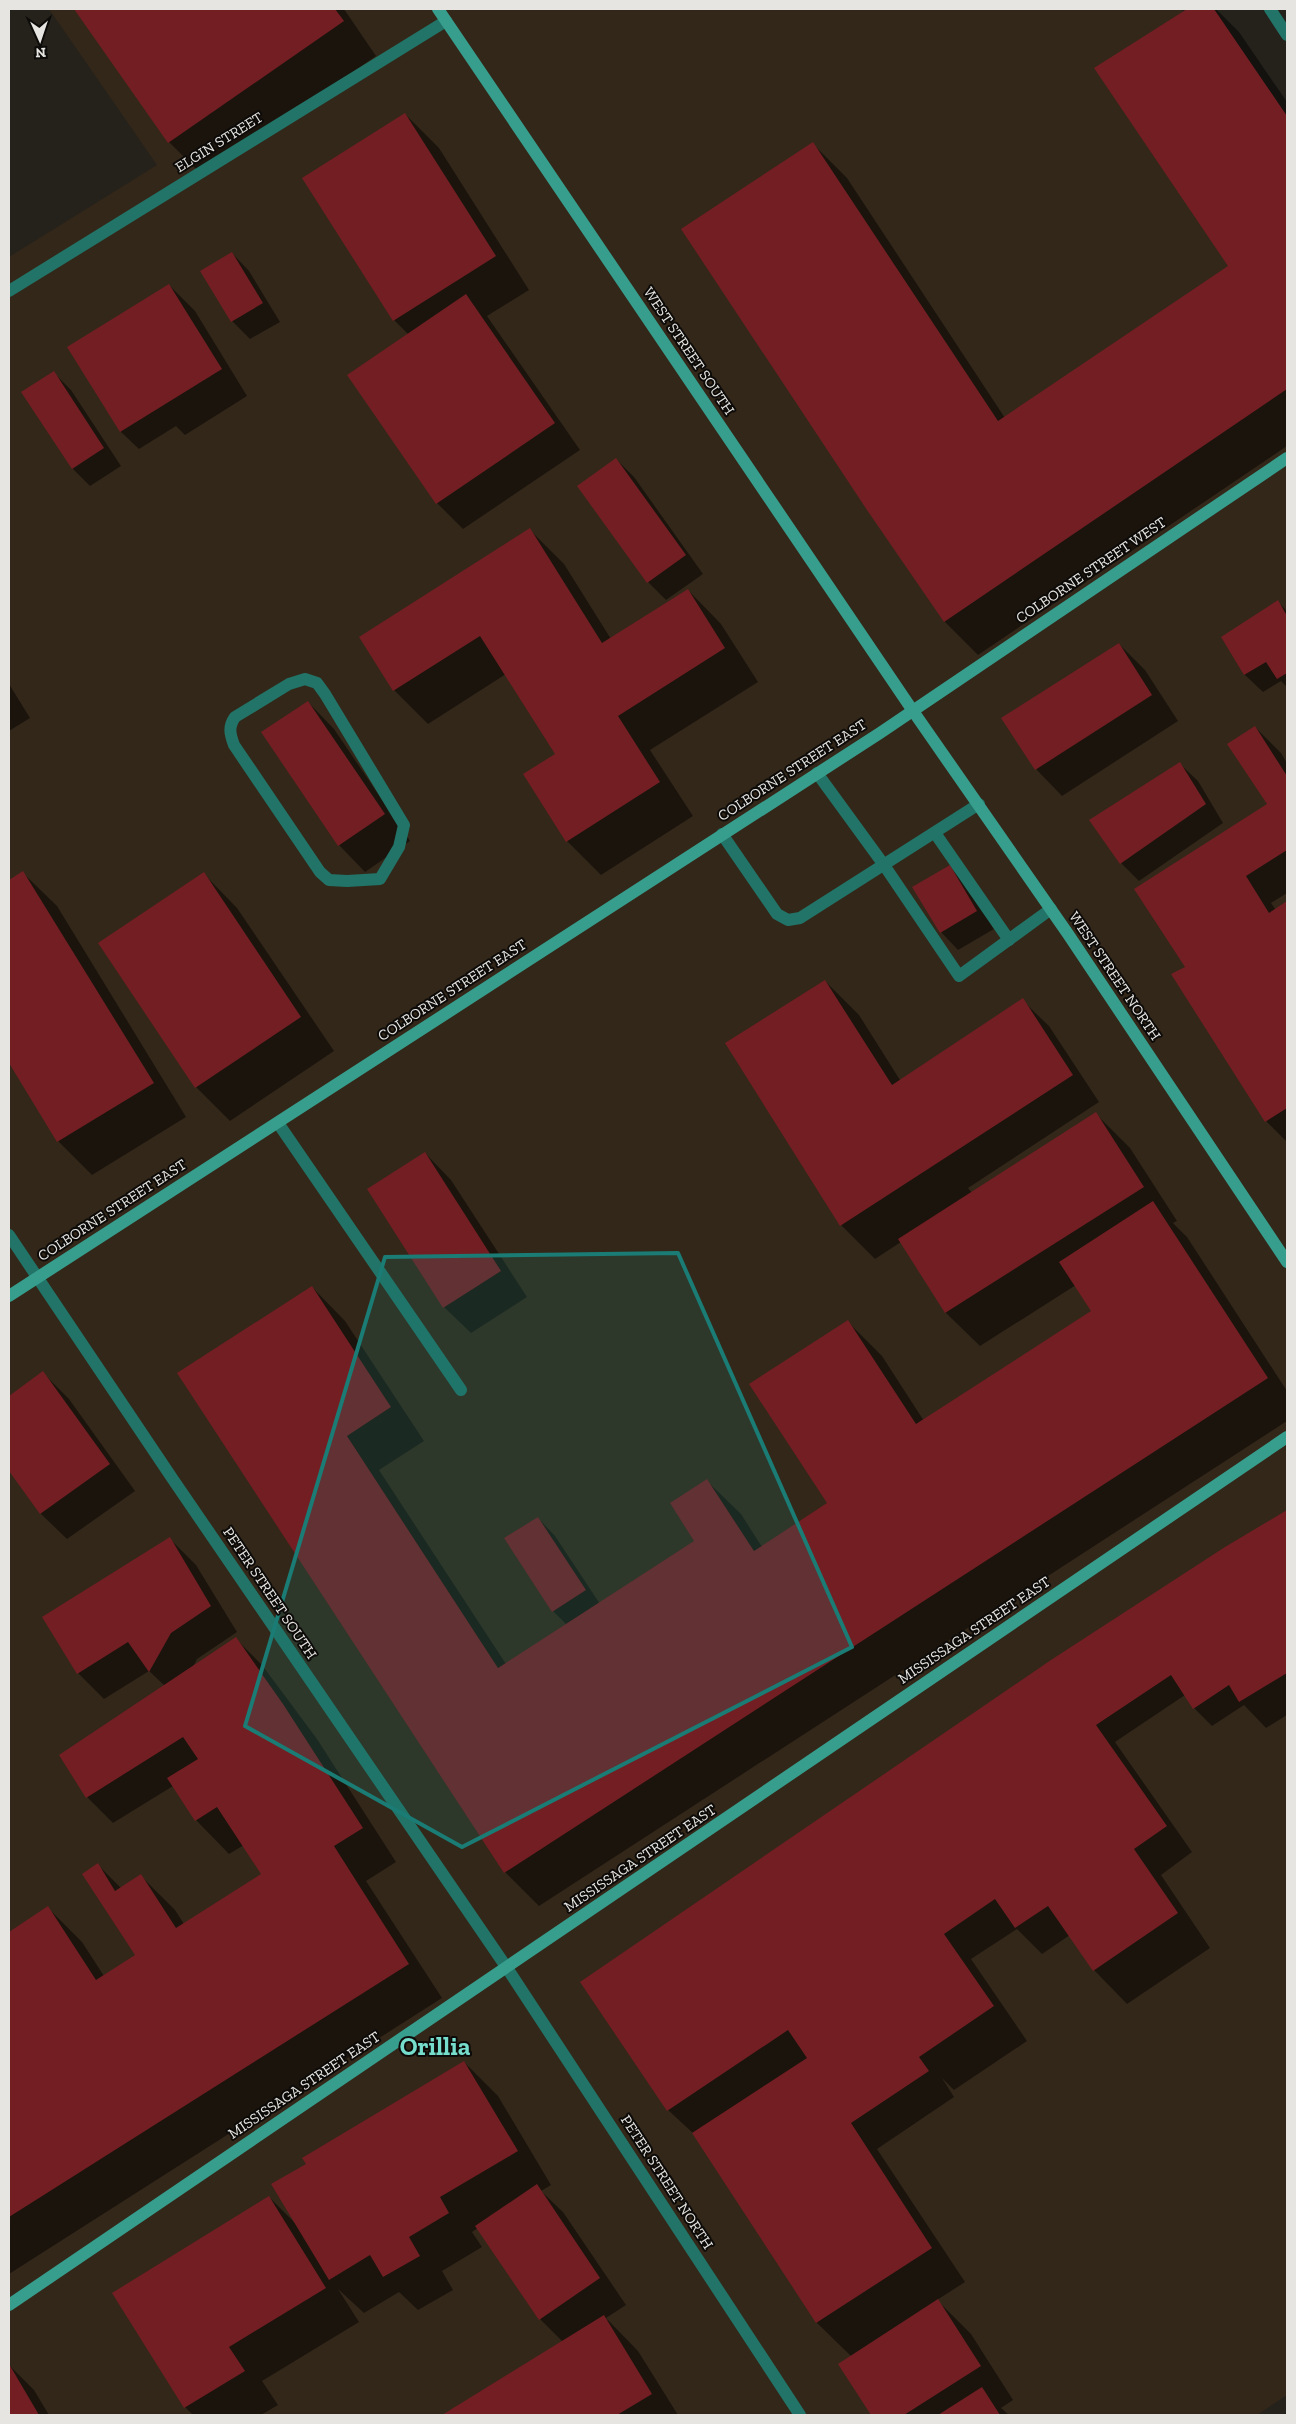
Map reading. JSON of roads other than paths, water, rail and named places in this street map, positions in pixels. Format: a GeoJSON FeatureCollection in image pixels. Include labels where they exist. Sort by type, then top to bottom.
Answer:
{"type":"FeatureCollection","features":[{"type":"Feature","properties":{"kind":"street","name":"WEST STREET SOUTH"},"geometry":{"type":"LineString","coordinates":[[438,9],[913,710]]}},
{"type":"Feature","properties":{"kind":"street"},"geometry":{"type":"LineString","coordinates":[[1270,9],[1287,35]]}},
{"type":"Feature","properties":{"kind":"street","name":"ELGIN STREET"},"geometry":{"type":"LineString","coordinates":[[9,291],[446,21]]}},
{"type":"Feature","properties":{"kind":"street","name":"COLBORNE STREET WEST"},"geometry":{"type":"LineString","coordinates":[[913,710],[1287,458]]}},
{"type":"Feature","properties":{"kind":"street"},"geometry":{"type":"LineString","coordinates":[[305,679],[317,683],[404,825],[399,847],[380,879],[329,880],[320,872],[234,745],[230,731],[231,723],[235,717],[296,680],[305,679]]}},
{"type":"Feature","properties":{"kind":"street","name":"COLBORNE STREET EAST"},"geometry":{"type":"LineString","coordinates":[[9,1296],[913,710]]}},
{"type":"Feature","properties":{"kind":"street","name":"WEST STREET NORTH"},"geometry":{"type":"LineString","coordinates":[[913,710],[979,804],[1287,1262]]}},
{"type":"Feature","properties":{"kind":"street"},"geometry":{"type":"LineString","coordinates":[[817,773],[884,865],[959,976],[1050,909]]}},
{"type":"Feature","properties":{"kind":"street"},"geometry":{"type":"LineString","coordinates":[[722,834],[777,914],[788,920],[800,918],[979,804]]}},
{"type":"Feature","properties":{"kind":"street"},"geometry":{"type":"LineString","coordinates":[[935,833],[1009,940]]}},
{"type":"Feature","properties":{"kind":"street"},"geometry":{"type":"LineString","coordinates":[[278,1123],[461,1390]]}},
{"type":"Feature","properties":{"kind":"street","name":"PETER STREET SOUTH"},"geometry":{"type":"LineString","coordinates":[[9,1236],[507,1968]]}},
{"type":"Feature","properties":{"kind":"street","name":"MISSISSAGA STREET EAST"},"geometry":{"type":"LineString","coordinates":[[9,2305],[1287,1437]]}},
{"type":"Feature","properties":{"kind":"street","name":"PETER STREET NORTH"},"geometry":{"type":"LineString","coordinates":[[507,1968],[800,2415]]}},
{"type":"Feature","properties":{"kind":"district","name":"Orillia"},"geometry":{"type":"Point","coordinates":[435,2046]}}]}
